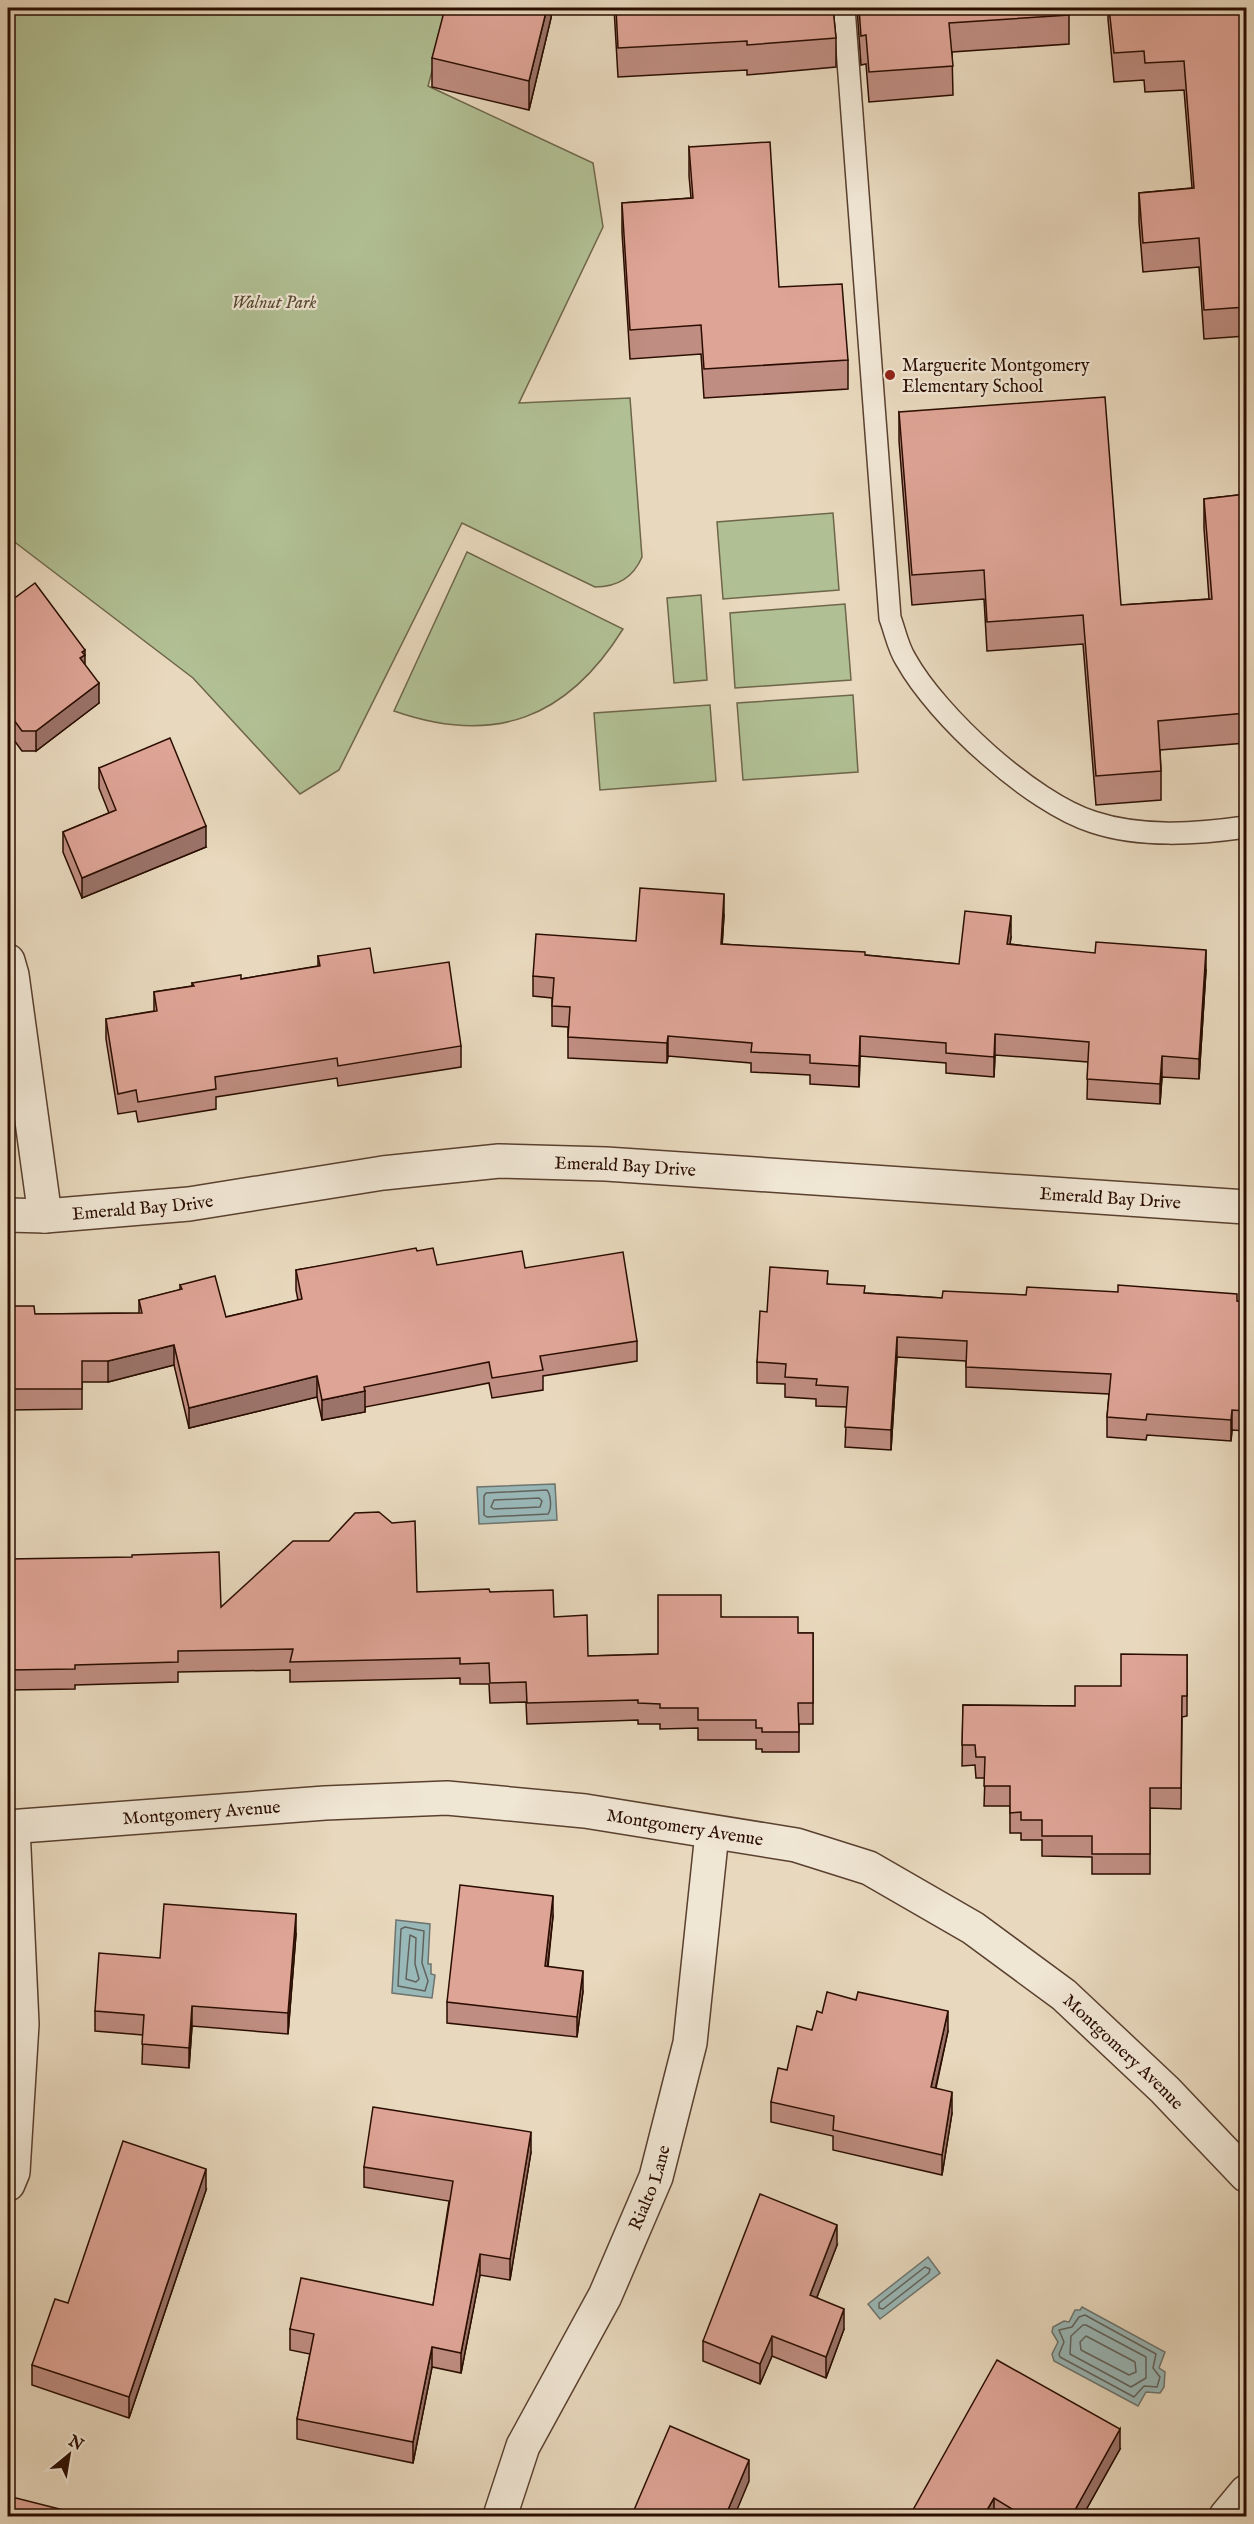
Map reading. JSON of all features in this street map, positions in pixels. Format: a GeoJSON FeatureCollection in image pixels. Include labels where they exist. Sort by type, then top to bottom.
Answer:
{"type":"FeatureCollection","features":[{"type":"Feature","properties":{"kind":"street"},"geometry":{"type":"LineString","coordinates":[[8,961],[12,975],[45,1216]]}},
{"type":"Feature","properties":{"kind":"street","name":"Emerald Bay Drive"},"geometry":{"type":"LineString","coordinates":[[8,1215],[45,1216],[189,1204],[383,1173],[499,1161],[606,1164],[1246,1207]]}},
{"type":"Feature","properties":{"kind":"street","name":"Montgomery Avenue"},"geometry":{"type":"LineString","coordinates":[[10,1827],[325,1803],[447,1798],[585,1810],[712,1833],[796,1845],[869,1868],[973,1928],[1064,1995],[1165,2091],[1246,2175]]}},
{"type":"Feature","properties":{"kind":"street"},"geometry":{"type":"LineString","coordinates":[[8,2184],[12,2172],[22,2024],[10,1827]]}},
{"type":"Feature","properties":{"kind":"street","name":"Rialto Lane"},"geometry":{"type":"LineString","coordinates":[[500,2517],[523,2446],[605,2296],[656,2177],[690,2043],[712,1833]]}},
{"type":"Feature","properties":{"kind":"street"},"geometry":{"type":"LineString","coordinates":[[1226,2517],[1246,2492]]}},
{"type":"Feature","properties":{"kind":"lane"},"geometry":{"type":"LineString","coordinates":[[844,8],[890,618],[905,659],[934,701],[982,750],[1044,798],[1092,822],[1145,832],[1206,832],[1246,827]]}},
{"type":"Feature","properties":{"kind":"green space","name":"Walnut Park"},"geometry":{"type":"Polygon","coordinates":[[[8,8],[449,8],[428,86],[593,163],[603,227],[519,403],[630,398],[642,557],[634,571],[617,583],[595,587],[462,523],[339,770],[300,794],[193,678],[8,537],[8,8]]]}},
{"type":"Feature","properties":{"kind":"green space"},"geometry":{"type":"Polygon","coordinates":[[[833,513],[839,590],[723,599],[717,522],[833,513]]]}},
{"type":"Feature","properties":{"kind":"green space"},"geometry":{"type":"Polygon","coordinates":[[[467,552],[623,629],[601,660],[578,685],[552,704],[525,717],[496,724],[464,726],[430,721],[394,711],[467,552]]]}},
{"type":"Feature","properties":{"kind":"green space"},"geometry":{"type":"Polygon","coordinates":[[[701,595],[707,680],[674,683],[667,598],[701,595]]]}},
{"type":"Feature","properties":{"kind":"green space"},"geometry":{"type":"Polygon","coordinates":[[[845,604],[851,680],[735,688],[730,613],[845,604]]]}},
{"type":"Feature","properties":{"kind":"green space"},"geometry":{"type":"Polygon","coordinates":[[[853,695],[858,772],[743,780],[737,703],[853,695]]]}},
{"type":"Feature","properties":{"kind":"green space"},"geometry":{"type":"Polygon","coordinates":[[[710,705],[716,781],[600,790],[594,713],[710,705]]]}},
{"type":"Feature","properties":{"kind":"water"},"geometry":{"type":"Polygon","coordinates":[[[555,1484],[557,1520],[479,1524],[477,1487],[555,1484]]]}},
{"type":"Feature","properties":{"kind":"water"},"geometry":{"type":"Polygon","coordinates":[[[396,1920],[430,1924],[428,1964],[431,1964],[431,1974],[435,1975],[432,1998],[392,1993],[396,1920]]]}},
{"type":"Feature","properties":{"kind":"water"},"geometry":{"type":"Polygon","coordinates":[[[928,2257],[940,2273],[880,2319],[868,2304],[928,2257]]]}},
{"type":"Feature","properties":{"kind":"water"},"geometry":{"type":"Polygon","coordinates":[[[1082,2307],[1165,2352],[1159,2368],[1165,2372],[1164,2387],[1160,2393],[1146,2392],[1138,2406],[1054,2361],[1052,2354],[1058,2342],[1052,2332],[1053,2327],[1064,2321],[1069,2322],[1075,2310],[1080,2310],[1082,2307]]]}},
{"type":"Feature","properties":{"kind":"building"},"geometry":{"type":"Polygon","coordinates":[[[445,8],[547,8],[529,81],[432,58],[445,8]]]}},
{"type":"Feature","properties":{"kind":"building"},"geometry":{"type":"Polygon","coordinates":[[[616,8],[833,8],[836,38],[747,45],[747,41],[618,48],[616,8]]]}},
{"type":"Feature","properties":{"kind":"building"},"geometry":{"type":"Polygon","coordinates":[[[859,8],[1069,8],[1069,15],[949,23],[953,66],[869,72],[866,35],[861,36],[859,8]]]}},
{"type":"Feature","properties":{"kind":"building"},"geometry":{"type":"Polygon","coordinates":[[[1109,8],[1246,8],[1246,307],[1204,310],[1199,238],[1143,243],[1139,193],[1194,188],[1184,61],[1145,63],[1144,51],[1114,53],[1109,8]]]}},
{"type":"Feature","properties":{"kind":"building"},"geometry":{"type":"Polygon","coordinates":[[[770,142],[779,287],[842,284],[848,360],[704,369],[701,325],[630,330],[622,203],[693,198],[689,147],[770,142]]]}},
{"type":"Feature","properties":{"kind":"building"},"geometry":{"type":"Polygon","coordinates":[[[1105,397],[1121,605],[1212,599],[1204,499],[1246,494],[1246,713],[1158,721],[1161,771],[1096,776],[1083,615],[987,622],[984,570],[912,575],[899,412],[1105,397]]]}},
{"type":"Feature","properties":{"kind":"building"},"geometry":{"type":"Polygon","coordinates":[[[35,583],[85,650],[82,652],[85,655],[80,658],[99,683],[36,731],[22,731],[8,712],[8,603],[35,583]]]}},
{"type":"Feature","properties":{"kind":"building"},"geometry":{"type":"Polygon","coordinates":[[[170,738],[206,826],[82,878],[63,832],[116,810],[99,768],[170,738]]]}},
{"type":"Feature","properties":{"kind":"building"},"geometry":{"type":"Polygon","coordinates":[[[640,888],[724,894],[721,944],[865,952],[865,955],[959,964],[965,911],[1011,916],[1007,944],[1095,953],[1096,942],[1206,950],[1199,1059],[1162,1056],[1160,1084],[1087,1079],[1089,1042],[995,1034],[994,1057],[946,1053],[946,1043],[860,1036],[859,1066],[810,1063],[810,1055],[751,1052],[752,1043],[668,1036],[667,1043],[568,1037],[570,1007],[552,1006],[554,978],[533,976],[536,934],[636,941],[640,888]]]}},
{"type":"Feature","properties":{"kind":"building"},"geometry":{"type":"Polygon","coordinates":[[[370,948],[374,973],[449,962],[461,1046],[338,1066],[337,1058],[215,1077],[216,1089],[138,1102],[136,1090],[118,1094],[106,1019],[157,1011],[154,992],[241,975],[241,979],[320,966],[318,956],[370,948]]]}},
{"type":"Feature","properties":{"kind":"building"},"geometry":{"type":"Polygon","coordinates":[[[416,1248],[417,1251],[433,1248],[437,1265],[522,1251],[525,1268],[623,1252],[637,1341],[540,1356],[543,1370],[492,1378],[489,1362],[364,1387],[365,1391],[322,1400],[317,1376],[189,1408],[174,1345],[108,1361],[82,1361],[82,1389],[8,1389],[8,1306],[34,1306],[35,1314],[142,1313],[139,1300],[182,1289],[180,1285],[215,1276],[226,1317],[302,1299],[296,1270],[416,1248]]]}},
{"type":"Feature","properties":{"kind":"building"},"geometry":{"type":"Polygon","coordinates":[[[770,1267],[828,1271],[827,1284],[865,1286],[864,1293],[942,1298],[943,1291],[1026,1295],[1027,1287],[1118,1292],[1118,1285],[1237,1294],[1237,1301],[1246,1302],[1246,1411],[1232,1410],[1231,1420],[1147,1414],[1146,1420],[1107,1417],[1111,1374],[966,1367],[967,1341],[897,1337],[891,1430],[845,1427],[848,1387],[816,1385],[817,1379],[785,1377],[786,1364],[757,1362],[760,1311],[767,1312],[770,1267]]]}},
{"type":"Feature","properties":{"kind":"building"},"geometry":{"type":"Polygon","coordinates":[[[379,1512],[392,1523],[415,1521],[417,1592],[489,1589],[490,1592],[553,1590],[554,1617],[587,1615],[588,1656],[658,1654],[658,1595],[721,1595],[721,1617],[798,1617],[798,1633],[813,1633],[813,1703],[798,1703],[799,1732],[762,1732],[762,1728],[756,1728],[756,1720],[698,1720],[698,1708],[660,1708],[660,1704],[638,1703],[638,1700],[527,1703],[526,1682],[490,1683],[489,1663],[460,1664],[460,1658],[290,1662],[293,1649],[178,1651],[178,1662],[75,1665],[75,1669],[8,1670],[8,1559],[132,1557],[132,1555],[219,1552],[221,1607],[293,1541],[329,1541],[355,1513],[379,1512]]]}},
{"type":"Feature","properties":{"kind":"building"},"geometry":{"type":"Polygon","coordinates":[[[1121,1654],[1187,1655],[1187,1696],[1182,1696],[1181,1788],[1150,1788],[1150,1854],[1092,1854],[1092,1836],[1042,1836],[1042,1820],[1021,1820],[1021,1812],[1010,1813],[1010,1786],[984,1786],[985,1757],[976,1757],[975,1745],[962,1745],[963,1705],[1075,1706],[1075,1686],[1121,1686],[1121,1654]]]}},
{"type":"Feature","properties":{"kind":"building"},"geometry":{"type":"Polygon","coordinates":[[[460,1885],[553,1896],[545,1966],[583,1971],[577,2017],[447,2002],[460,1885]]]}},
{"type":"Feature","properties":{"kind":"building"},"geometry":{"type":"Polygon","coordinates":[[[164,1904],[296,1914],[288,2013],[192,2006],[189,2048],[142,2044],[144,2015],[95,2011],[99,1953],[160,1958],[164,1904]]]}},
{"type":"Feature","properties":{"kind":"building"},"geometry":{"type":"Polygon","coordinates":[[[827,1992],[856,2000],[858,1992],[948,2011],[931,2087],[952,2092],[942,2155],[833,2130],[834,2116],[771,2102],[778,2068],[787,2070],[797,2026],[812,2030],[817,2011],[822,2013],[827,1992]]]}},
{"type":"Feature","properties":{"kind":"building"},"geometry":{"type":"Polygon","coordinates":[[[373,2107],[531,2132],[510,2259],[480,2254],[461,2353],[432,2347],[413,2442],[297,2419],[314,2334],[290,2329],[301,2278],[433,2305],[453,2181],[364,2167],[373,2107]]]}},
{"type":"Feature","properties":{"kind":"building"},"geometry":{"type":"Polygon","coordinates":[[[123,2141],[206,2169],[129,2397],[32,2365],[55,2299],[68,2303],[123,2141]]]}},
{"type":"Feature","properties":{"kind":"building"},"geometry":{"type":"Polygon","coordinates":[[[760,2194],[837,2225],[810,2295],[844,2309],[826,2357],[772,2336],[760,2364],[703,2341],[760,2194]]]}},
{"type":"Feature","properties":{"kind":"building"},"geometry":{"type":"Polygon","coordinates":[[[997,2360],[1120,2429],[1071,2517],[1025,2517],[994,2498],[983,2517],[909,2517],[997,2360]]]}},
{"type":"Feature","properties":{"kind":"building"},"geometry":{"type":"Polygon","coordinates":[[[670,2426],[749,2460],[725,2517],[631,2517],[670,2426]]]}},
{"type":"Feature","properties":{"kind":"building"},"geometry":{"type":"Polygon","coordinates":[[[8,2496],[91,2517],[8,2517],[8,2496]]]}},
{"type":"Feature","properties":{"kind":"place","name":"Marguerite Montgomery Elementary School"},"geometry":{"type":"Point","coordinates":[890,375]}}]}
